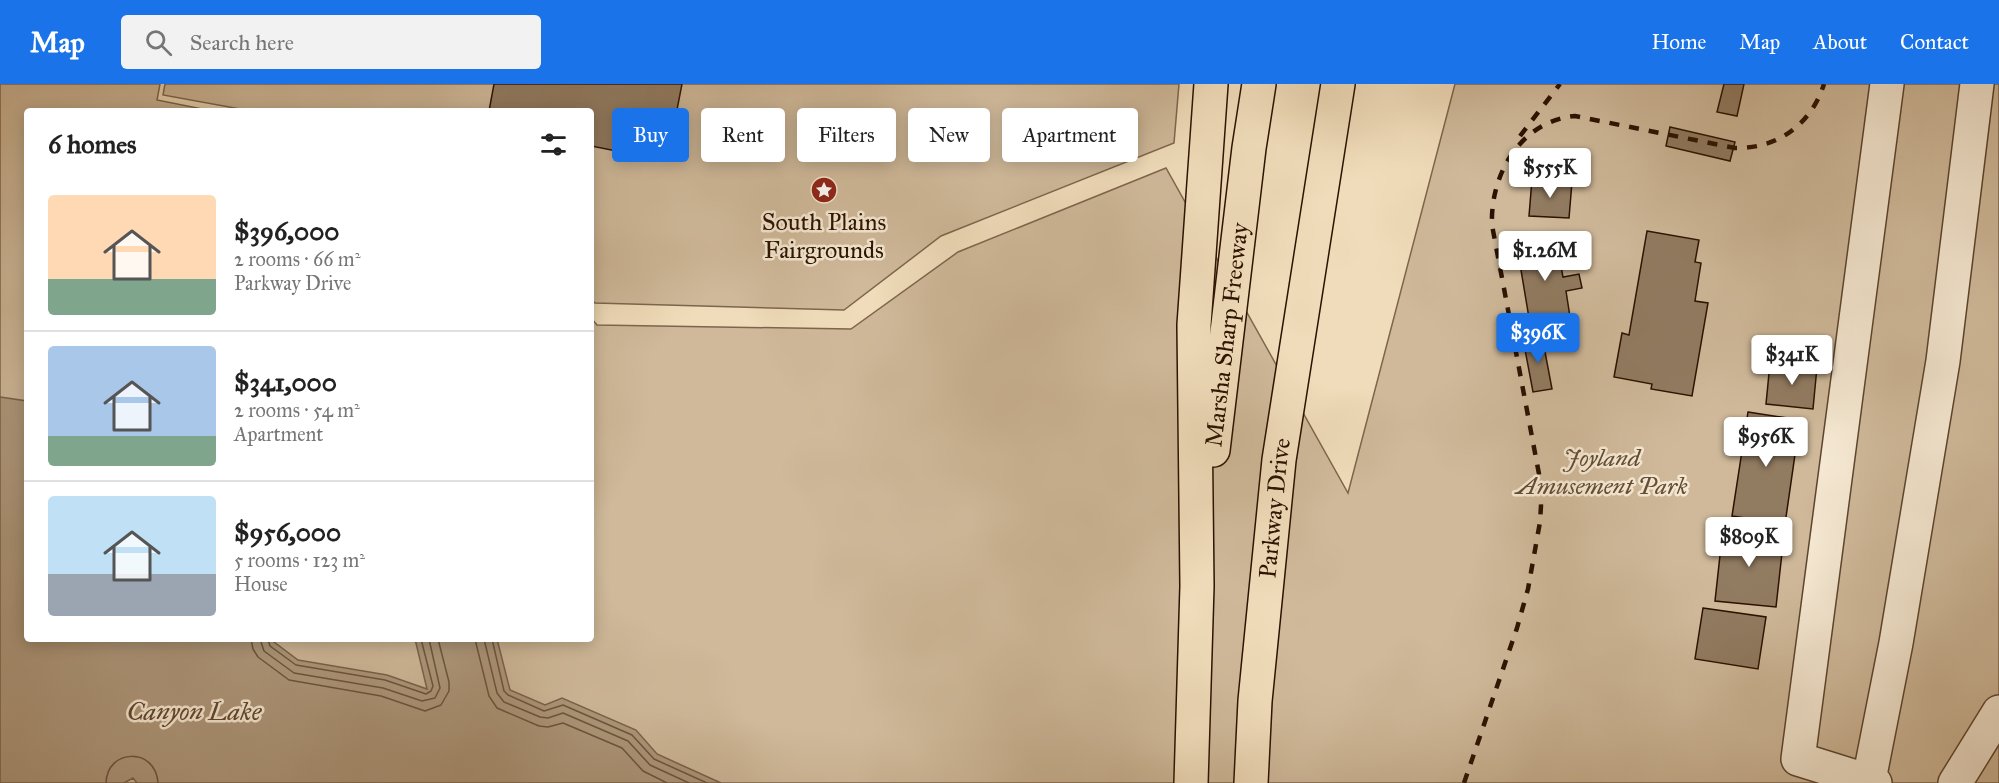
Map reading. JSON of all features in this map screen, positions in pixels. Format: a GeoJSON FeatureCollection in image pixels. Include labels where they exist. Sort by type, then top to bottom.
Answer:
{"type":"FeatureCollection","features":[{"type":"Feature","properties":{"kind":"highway"},"geometry":{"type":"LineString","coordinates":[[1191,783],[1197,586],[1194,325],[1211,84]]}},
{"type":"Feature","properties":{"kind":"highway","name":"Marsha Sharp Freeway"},"geometry":{"type":"LineString","coordinates":[[1197,586],[1247,160],[1259,84]]}},
{"type":"Feature","properties":{"kind":"highway"},"geometry":{"type":"LineString","coordinates":[[1314,236],[1338,84]]}},
{"type":"Feature","properties":{"kind":"highway"},"geometry":{"type":"LineString","coordinates":[[1314,236],[1361,84]]}},
{"type":"Feature","properties":{"kind":"highway","name":"Parkway Drive"},"geometry":{"type":"LineString","coordinates":[[1251,783],[1255,701],[1279,460],[1314,236]]}},
{"type":"Feature","properties":{"kind":"lane"},"geometry":{"type":"LineString","coordinates":[[1887,84],[1798,759],[1872,781],[1943,361],[1977,84]]}},
{"type":"Feature","properties":{"kind":"lane"},"geometry":{"type":"LineString","coordinates":[[1955,783],[1999,712]]}},
{"type":"Feature","properties":{"kind":"green space","name":"Joyland Amusement Park"},"geometry":{"type":"Polygon","coordinates":[[[0,84],[160,84],[157,100],[197,108],[24,108],[24,642],[594,642],[594,322],[597,325],[851,329],[958,252],[1166,168],[1348,493],[1455,84],[1999,84],[1999,783],[0,783],[0,84]]]}},
{"type":"Feature","properties":{"kind":"green space","name":"South Plains Fairgrounds"},"geometry":{"type":"Polygon","coordinates":[[[165,84],[1179,84],[1174,143],[1138,157],[1138,108],[1002,108],[1002,162],[1126,162],[941,236],[844,310],[595,303],[594,108],[234,108],[163,95],[165,84]]]}},
{"type":"Feature","properties":{"kind":"water","name":"Canyon Lake"},"geometry":{"type":"Polygon","coordinates":[[[0,397],[24,401],[24,642],[274,642],[298,660],[387,675],[427,689],[416,642],[498,642],[510,690],[545,705],[562,698],[636,730],[657,754],[721,783],[137,783],[133,778],[124,783],[0,783],[0,397]]]}},
{"type":"Feature","properties":{"kind":"building"},"geometry":{"type":"Polygon","coordinates":[[[494,84],[682,84],[677,108],[612,108],[612,150],[594,147],[594,108],[490,108],[494,84]]]}},
{"type":"Feature","properties":{"kind":"building"},"geometry":{"type":"Polygon","coordinates":[[[1724,84],[1744,84],[1737,116],[1717,112],[1724,84]]]}},
{"type":"Feature","properties":{"kind":"building"},"geometry":{"type":"Polygon","coordinates":[[[1670,127],[1735,142],[1730,161],[1666,146],[1670,127]]]}},
{"type":"Feature","properties":{"kind":"building"},"geometry":{"type":"Polygon","coordinates":[[[1532,179],[1572,182],[1569,218],[1529,216],[1532,179]]]}},
{"type":"Feature","properties":{"kind":"building"},"geometry":{"type":"Polygon","coordinates":[[[1647,231],[1699,240],[1695,262],[1701,263],[1695,301],[1708,303],[1692,396],[1651,389],[1652,384],[1614,377],[1622,333],[1629,335],[1647,231]]]}},
{"type":"Feature","properties":{"kind":"building"},"geometry":{"type":"Polygon","coordinates":[[[1556,239],[1563,277],[1579,274],[1582,288],[1566,291],[1570,317],[1530,324],[1517,246],[1556,239]]]}},
{"type":"Feature","properties":{"kind":"building"},"geometry":{"type":"Polygon","coordinates":[[[1542,336],[1552,389],[1533,392],[1523,339],[1542,336]]]}},
{"type":"Feature","properties":{"kind":"building"},"geometry":{"type":"Polygon","coordinates":[[[1770,363],[1817,367],[1813,409],[1766,404],[1770,363]]]}},
{"type":"Feature","properties":{"kind":"building"},"geometry":{"type":"Polygon","coordinates":[[[1748,412],[1800,420],[1785,524],[1732,516],[1748,412]]]}},
{"type":"Feature","properties":{"kind":"building"},"geometry":{"type":"Polygon","coordinates":[[[1723,528],[1784,535],[1776,607],[1715,601],[1723,528]]]}},
{"type":"Feature","properties":{"kind":"building"},"geometry":{"type":"Polygon","coordinates":[[[1703,608],[1766,617],[1758,669],[1695,659],[1703,608]]]}},
{"type":"Feature","properties":{"kind":"railway"},"geometry":{"type":"LineString","coordinates":[[1520,136],[1560,84]]}},
{"type":"Feature","properties":{"kind":"railway"},"geometry":{"type":"LineString","coordinates":[[1464,783],[1517,628],[1528,589],[1540,522],[1539,474],[1492,225],[1493,206],[1503,169],[1512,153],[1524,139],[1539,128],[1556,120],[1575,116],[1735,148],[1765,144],[1778,139],[1801,123],[1811,111],[1824,84]]}},
{"type":"Feature","properties":{"kind":"place","name":"South Plains Fairgrounds"},"geometry":{"type":"Point","coordinates":[824,190]}}]}
